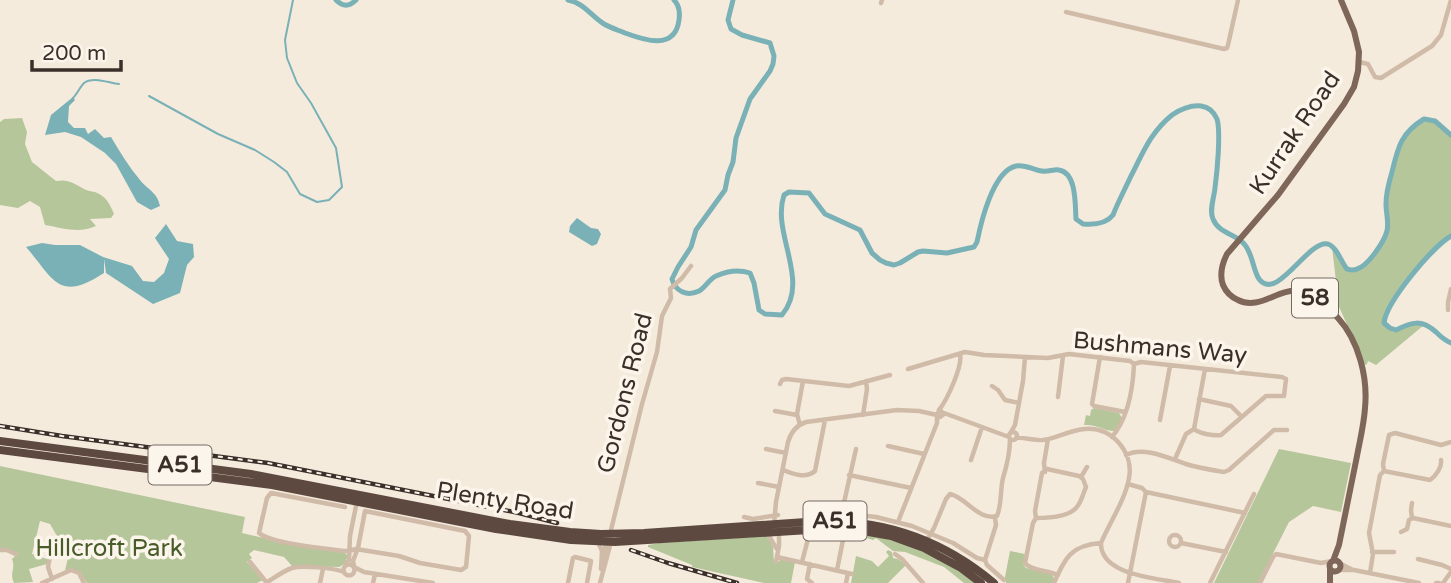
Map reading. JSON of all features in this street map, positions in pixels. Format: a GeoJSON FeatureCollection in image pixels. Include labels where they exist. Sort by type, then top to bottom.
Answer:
{"type":"FeatureCollection","features":[{"type":"Feature","properties":{"kind":"highway","name":"Plenty Road"},"geometry":{"type":"LineString","coordinates":[[0,441],[251,474],[352,500]]}},
{"type":"Feature","properties":{"kind":"highway","name":"Plenty Road"},"geometry":{"type":"LineString","coordinates":[[0,450],[239,480],[528,535],[606,540],[775,524],[838,521],[863,523],[930,537],[994,583]]}},
{"type":"Feature","properties":{"kind":"highway","name":"Plenty Road"},"geometry":{"type":"LineString","coordinates":[[366,503],[569,532],[606,540]]}},
{"type":"Feature","properties":{"kind":"highway","name":"Plenty Road"},"geometry":{"type":"LineString","coordinates":[[775,524],[796,531],[850,530],[891,536],[934,552],[981,583]]}},
{"type":"Feature","properties":{"kind":"main road","name":"Kurrak Road"},"geometry":{"type":"LineString","coordinates":[[1335,566],[1365,408],[1364,384],[1357,351],[1342,322],[1308,293],[1292,291],[1255,303],[1242,302],[1231,296],[1225,288],[1221,272],[1232,249],[1285,186],[1344,104],[1355,83],[1359,62],[1358,47],[1341,0]]}},
{"type":"Feature","properties":{"kind":"main road","name":"58"},"geometry":{"type":"LineString","coordinates":[[1331,583],[1335,566]]}},
{"type":"Feature","properties":{"kind":"street"},"geometry":{"type":"LineString","coordinates":[[1066,12],[1224,50],[1228,45],[1238,0]]}},
{"type":"Feature","properties":{"kind":"street"},"geometry":{"type":"LineString","coordinates":[[1359,62],[1368,64],[1375,77],[1381,78],[1432,46],[1441,35],[1451,0]]}},
{"type":"Feature","properties":{"kind":"street","name":"Gordons Road"},"geometry":{"type":"LineString","coordinates":[[601,578],[606,540],[657,352],[662,316],[671,298],[670,289],[691,266]]}},
{"type":"Feature","properties":{"kind":"street"},"geometry":{"type":"LineString","coordinates":[[1448,310],[1451,289]]}},
{"type":"Feature","properties":{"kind":"street","name":"Bushmans Way"},"geometry":{"type":"LineString","coordinates":[[908,369],[965,352],[1049,358],[1071,354],[1130,361],[1134,364],[1140,362],[1286,379],[1283,397],[1266,396],[1242,417]]}},
{"type":"Feature","properties":{"kind":"street"},"geometry":{"type":"LineString","coordinates":[[898,522],[961,361],[960,354]]}},
{"type":"Feature","properties":{"kind":"street"},"geometry":{"type":"LineString","coordinates":[[1058,397],[1063,356]]}},
{"type":"Feature","properties":{"kind":"street"},"geometry":{"type":"LineString","coordinates":[[1004,580],[985,560],[996,527],[995,518],[999,512],[1024,377],[1025,357]]}},
{"type":"Feature","properties":{"kind":"street"},"geometry":{"type":"LineString","coordinates":[[1100,357],[1092,404],[1125,412]]}},
{"type":"Feature","properties":{"kind":"street"},"geometry":{"type":"LineString","coordinates":[[1112,437],[1121,425],[1125,412],[1134,364]]}},
{"type":"Feature","properties":{"kind":"street"},"geometry":{"type":"LineString","coordinates":[[1160,421],[1171,366]]}},
{"type":"Feature","properties":{"kind":"street"},"geometry":{"type":"LineString","coordinates":[[1175,459],[1186,434],[1194,429],[1205,369]]}},
{"type":"Feature","properties":{"kind":"street"},"geometry":{"type":"LineString","coordinates":[[780,384],[786,379],[849,386],[890,375]]}},
{"type":"Feature","properties":{"kind":"street"},"geometry":{"type":"LineString","coordinates":[[801,424],[797,416],[803,381]]}},
{"type":"Feature","properties":{"kind":"street"},"geometry":{"type":"LineString","coordinates":[[863,415],[866,381]]}},
{"type":"Feature","properties":{"kind":"street"},"geometry":{"type":"LineString","coordinates":[[992,386],[1005,400],[1019,403]]}},
{"type":"Feature","properties":{"kind":"street"},"geometry":{"type":"LineString","coordinates":[[1194,429],[1220,435],[1242,417],[1231,406],[1199,400]]}},
{"type":"Feature","properties":{"kind":"street"},"geometry":{"type":"LineString","coordinates":[[775,411],[797,416]]}},
{"type":"Feature","properties":{"kind":"street"},"geometry":{"type":"LineString","coordinates":[[777,552],[775,524],[779,487],[790,435],[801,424],[897,411],[928,412],[950,415],[1000,434],[1038,440],[1085,429],[1098,430],[1112,437],[1126,455],[1130,470],[1129,486],[1101,545],[1102,553],[1108,562],[1131,571],[1179,583]]}},
{"type":"Feature","properties":{"kind":"street"},"geometry":{"type":"LineString","coordinates":[[782,471],[805,475],[815,471],[824,423]]}},
{"type":"Feature","properties":{"kind":"street"},"geometry":{"type":"LineString","coordinates":[[971,460],[982,427]]}},
{"type":"Feature","properties":{"kind":"street"},"geometry":{"type":"LineString","coordinates":[[1126,455],[1137,451],[1175,459],[1188,465],[1225,471],[1274,430],[1287,430]]}},
{"type":"Feature","properties":{"kind":"street"},"geometry":{"type":"LineString","coordinates":[[1384,471],[1382,464],[1391,433],[1441,445],[1451,442]]}},
{"type":"Feature","properties":{"kind":"street"},"geometry":{"type":"LineString","coordinates":[[1047,439],[1046,469],[1041,478],[1036,518],[1025,562],[1026,565],[1058,575]]}},
{"type":"Feature","properties":{"kind":"street"},"geometry":{"type":"LineString","coordinates":[[887,446],[925,454]]}},
{"type":"Feature","properties":{"kind":"street"},"geometry":{"type":"LineString","coordinates":[[856,448],[844,513],[912,526],[930,537],[953,543],[985,560]]}},
{"type":"Feature","properties":{"kind":"street"},"geometry":{"type":"LineString","coordinates":[[766,449],[786,453]]}},
{"type":"Feature","properties":{"kind":"street"},"geometry":{"type":"LineString","coordinates":[[1384,471],[1429,480],[1442,462]]}},
{"type":"Feature","properties":{"kind":"street"},"geometry":{"type":"LineString","coordinates":[[1081,477],[1087,467]]}},
{"type":"Feature","properties":{"kind":"street"},"geometry":{"type":"LineString","coordinates":[[1036,518],[1049,518],[1075,510],[1086,487],[1085,480],[1081,477],[1046,469]]}},
{"type":"Feature","properties":{"kind":"street"},"geometry":{"type":"LineString","coordinates":[[1370,573],[1372,552],[1369,533],[1381,474],[1384,471]]}},
{"type":"Feature","properties":{"kind":"street"},"geometry":{"type":"LineString","coordinates":[[849,475],[911,488]]}},
{"type":"Feature","properties":{"kind":"street"},"geometry":{"type":"LineString","coordinates":[[758,483],[779,487]]}},
{"type":"Feature","properties":{"kind":"street"},"geometry":{"type":"LineString","coordinates":[[1129,486],[1142,488],[1146,493],[1245,514]]}},
{"type":"Feature","properties":{"kind":"street"},"geometry":{"type":"LineString","coordinates":[[1129,581],[1146,493]]}},
{"type":"Feature","properties":{"kind":"street"},"geometry":{"type":"LineString","coordinates":[[347,582],[344,572],[349,560],[349,551],[352,500],[338,506],[269,494],[260,530],[262,536],[284,542],[349,551],[358,549]]}},
{"type":"Feature","properties":{"kind":"street"},"geometry":{"type":"LineString","coordinates":[[930,537],[947,497],[951,494],[981,513],[995,518]]}},
{"type":"Feature","properties":{"kind":"street"},"geometry":{"type":"LineString","coordinates":[[1211,582],[1254,494]]}},
{"type":"Feature","properties":{"kind":"street"},"geometry":{"type":"LineString","coordinates":[[347,582],[355,571],[353,561],[358,549],[366,503]]}},
{"type":"Feature","properties":{"kind":"street","name":"Plenty Road"},"geometry":{"type":"LineString","coordinates":[[358,549],[461,570],[466,567],[468,533],[465,531],[366,503]]}},
{"type":"Feature","properties":{"kind":"street"},"geometry":{"type":"LineString","coordinates":[[1401,532],[1407,529],[1412,518],[1412,503]]}},
{"type":"Feature","properties":{"kind":"street","name":"Plenty Road"},"geometry":{"type":"LineString","coordinates":[[744,517],[775,524]]}},
{"type":"Feature","properties":{"kind":"street"},"geometry":{"type":"LineString","coordinates":[[1412,518],[1451,526]]}},
{"type":"Feature","properties":{"kind":"street"},"geometry":{"type":"LineString","coordinates":[[775,524],[777,552]]}},
{"type":"Feature","properties":{"kind":"street"},"geometry":{"type":"LineString","coordinates":[[777,552],[782,538],[796,531]]}},
{"type":"Feature","properties":{"kind":"street"},"geometry":{"type":"LineString","coordinates":[[802,562],[808,539],[841,538],[843,543],[837,570]]}},
{"type":"Feature","properties":{"kind":"street"},"geometry":{"type":"LineString","coordinates":[[601,578],[602,551],[606,540]]}},
{"type":"Feature","properties":{"kind":"street"},"geometry":{"type":"LineString","coordinates":[[1181,542],[1226,553]]}},
{"type":"Feature","properties":{"kind":"street"},"geometry":{"type":"LineString","coordinates":[[1054,583],[1066,558],[1072,552],[1090,545],[1101,545]]}},
{"type":"Feature","properties":{"kind":"street"},"geometry":{"type":"LineString","coordinates":[[52,546],[48,567],[52,579]]}},
{"type":"Feature","properties":{"kind":"street"},"geometry":{"type":"LineString","coordinates":[[0,550],[16,554]]}},
{"type":"Feature","properties":{"kind":"street"},"geometry":{"type":"LineString","coordinates":[[777,552],[802,562],[850,573],[846,583]]}},
{"type":"Feature","properties":{"kind":"street"},"geometry":{"type":"LineString","coordinates":[[1372,552],[1394,552]]}},
{"type":"Feature","properties":{"kind":"street"},"geometry":{"type":"LineString","coordinates":[[895,554],[923,583]]}},
{"type":"Feature","properties":{"kind":"street"},"geometry":{"type":"LineString","coordinates":[[1260,583],[1277,555],[1419,583]]}},
{"type":"Feature","properties":{"kind":"street"},"geometry":{"type":"LineString","coordinates":[[568,583],[575,557],[591,561],[587,583]]}},
{"type":"Feature","properties":{"kind":"street"},"geometry":{"type":"LineString","coordinates":[[1417,559],[1443,565],[1451,570],[1440,582]]}},
{"type":"Feature","properties":{"kind":"street"},"geometry":{"type":"LineString","coordinates":[[250,562],[267,583],[291,570],[305,568],[332,569],[347,575],[365,572]]}},
{"type":"Feature","properties":{"kind":"street"},"geometry":{"type":"LineString","coordinates":[[332,569],[351,564],[365,572],[394,580],[433,583]]}},
{"type":"Feature","properties":{"kind":"street"},"geometry":{"type":"LineString","coordinates":[[810,564],[806,578],[811,583]]}},
{"type":"Feature","properties":{"kind":"street"},"geometry":{"type":"LineString","coordinates":[[320,583],[323,569]]}},
{"type":"Feature","properties":{"kind":"street"},"geometry":{"type":"LineString","coordinates":[[42,583],[74,572],[83,581]]}},
{"type":"Feature","properties":{"kind":"street"},"geometry":{"type":"LineString","coordinates":[[373,583],[375,574]]}},
{"type":"Feature","properties":{"kind":"green space"},"geometry":{"type":"Polygon","coordinates":[[[22,118],[27,132],[25,144],[32,162],[56,181],[71,182],[102,196],[114,214],[111,218],[90,219],[96,226],[71,230],[45,225],[40,207],[30,201],[18,208],[0,205],[0,122],[4,119],[22,118]]]}},
{"type":"Feature","properties":{"kind":"green space"},"geometry":{"type":"Polygon","coordinates":[[[1424,119],[1435,121],[1451,135],[1451,236],[1433,251],[1411,276],[1392,303],[1384,323],[1396,330],[1412,322],[1424,325],[1376,365],[1368,361],[1363,366],[1339,307],[1332,247],[1347,269],[1356,270],[1363,266],[1386,236],[1387,192],[1399,144],[1410,129],[1424,119]]]}},
{"type":"Feature","properties":{"kind":"green space"},"geometry":{"type":"Polygon","coordinates":[[[1094,408],[1119,413],[1122,418],[1115,431],[1084,425],[1086,415],[1090,416],[1094,408]]]}},
{"type":"Feature","properties":{"kind":"green space"},"geometry":{"type":"Polygon","coordinates":[[[1279,449],[1351,463],[1341,512],[1313,506],[1289,522],[1258,583],[1214,583],[1279,449]]]}},
{"type":"Feature","properties":{"kind":"green space","name":"Hillcroft Park"},"geometry":{"type":"Polygon","coordinates":[[[0,466],[245,517],[242,533],[344,552],[348,556],[345,563],[339,567],[292,566],[284,557],[254,550],[249,554],[252,558],[247,562],[263,580],[257,583],[87,583],[76,570],[65,570],[69,554],[64,546],[55,544],[57,536],[50,524],[40,521],[32,554],[47,559],[47,564],[29,569],[33,582],[14,583],[12,559],[15,556],[0,549],[0,466]]]}},
{"type":"Feature","properties":{"kind":"green space"},"geometry":{"type":"Polygon","coordinates":[[[861,534],[908,545],[976,583],[964,583],[944,567],[905,552],[893,551],[876,538],[873,540],[860,536],[861,534]]]}},
{"type":"Feature","properties":{"kind":"green space"},"geometry":{"type":"Polygon","coordinates":[[[767,536],[773,547],[774,562],[777,563],[781,559],[795,562],[791,583],[764,583],[692,567],[648,547],[660,543],[767,536]]]}},
{"type":"Feature","properties":{"kind":"green space"},"geometry":{"type":"Polygon","coordinates":[[[1010,551],[1025,554],[1023,564],[1026,568],[1051,573],[1053,583],[1006,583],[1010,551]]]}},
{"type":"Feature","properties":{"kind":"green space"},"geometry":{"type":"Polygon","coordinates":[[[886,552],[892,552],[893,558],[906,565],[888,583],[851,583],[856,556],[872,561],[878,567],[889,556],[886,552]]]}},
{"type":"Feature","properties":{"kind":"water"},"geometry":{"type":"Polygon","coordinates":[[[73,97],[75,100],[69,106],[68,122],[74,128],[85,128],[88,134],[95,129],[104,138],[111,137],[136,175],[155,195],[160,206],[151,210],[137,202],[116,164],[81,137],[65,132],[45,135],[51,115],[73,97]]]}},
{"type":"Feature","properties":{"kind":"water"},"geometry":{"type":"Polygon","coordinates":[[[577,218],[591,228],[598,229],[601,234],[597,244],[592,246],[569,232],[570,226],[577,218]]]}},
{"type":"Feature","properties":{"kind":"water"},"geometry":{"type":"Polygon","coordinates":[[[166,224],[177,241],[193,244],[194,257],[187,265],[180,293],[153,304],[106,273],[104,259],[104,273],[89,282],[66,286],[51,277],[26,247],[42,243],[80,245],[103,257],[132,266],[143,281],[154,282],[164,273],[169,259],[155,238],[166,224]]]}},
{"type":"Feature","properties":{"kind":"waterway"},"geometry":{"type":"LineString","coordinates":[[149,96],[274,162],[287,172],[300,194],[317,202],[329,200],[342,187],[336,148],[297,83],[287,58],[285,40],[293,0]]}},
{"type":"Feature","properties":{"kind":"waterway"},"geometry":{"type":"LineString","coordinates":[[336,0],[346,5],[356,0]]}},
{"type":"Feature","properties":{"kind":"waterway"},"geometry":{"type":"LineString","coordinates":[[568,0],[579,4],[609,27],[658,41],[672,36],[676,30],[679,12],[674,0]]}},
{"type":"Feature","properties":{"kind":"waterway"},"geometry":{"type":"LineString","coordinates":[[733,0],[728,20],[731,29],[770,43],[774,56],[773,64],[750,99],[736,138],[725,190],[696,230],[691,247],[672,279],[679,290],[690,293],[699,291],[714,277],[724,273],[750,273],[759,310],[765,314],[782,315],[790,301],[793,287],[781,210],[784,195],[789,192],[809,193],[825,214],[860,230],[872,253],[880,260],[894,265],[918,252],[947,253],[974,247],[989,198],[1001,177],[1016,166],[1065,172],[1074,190],[1076,219],[1083,224],[1100,223],[1113,215],[1143,151],[1158,129],[1179,111],[1201,106],[1212,112],[1218,125],[1213,219],[1219,228],[1245,245],[1259,279],[1266,284],[1275,283],[1320,245],[1331,246],[1347,269],[1354,270],[1371,259],[1387,231],[1388,188],[1405,135],[1424,119],[1435,121],[1451,135]]}},
{"type":"Feature","properties":{"kind":"waterway"},"geometry":{"type":"LineString","coordinates":[[73,98],[88,81],[119,84]]}},
{"type":"Feature","properties":{"kind":"waterway"},"geometry":{"type":"LineString","coordinates":[[1451,236],[1433,251],[1401,289],[1384,323],[1396,330],[1412,324],[1421,324],[1451,343]]}},
{"type":"Feature","properties":{"kind":"railway"},"geometry":{"type":"LineString","coordinates":[[0,426],[268,463],[557,523]]}},
{"type":"Feature","properties":{"kind":"railway"},"geometry":{"type":"LineString","coordinates":[[631,550],[737,583]]}}]}
